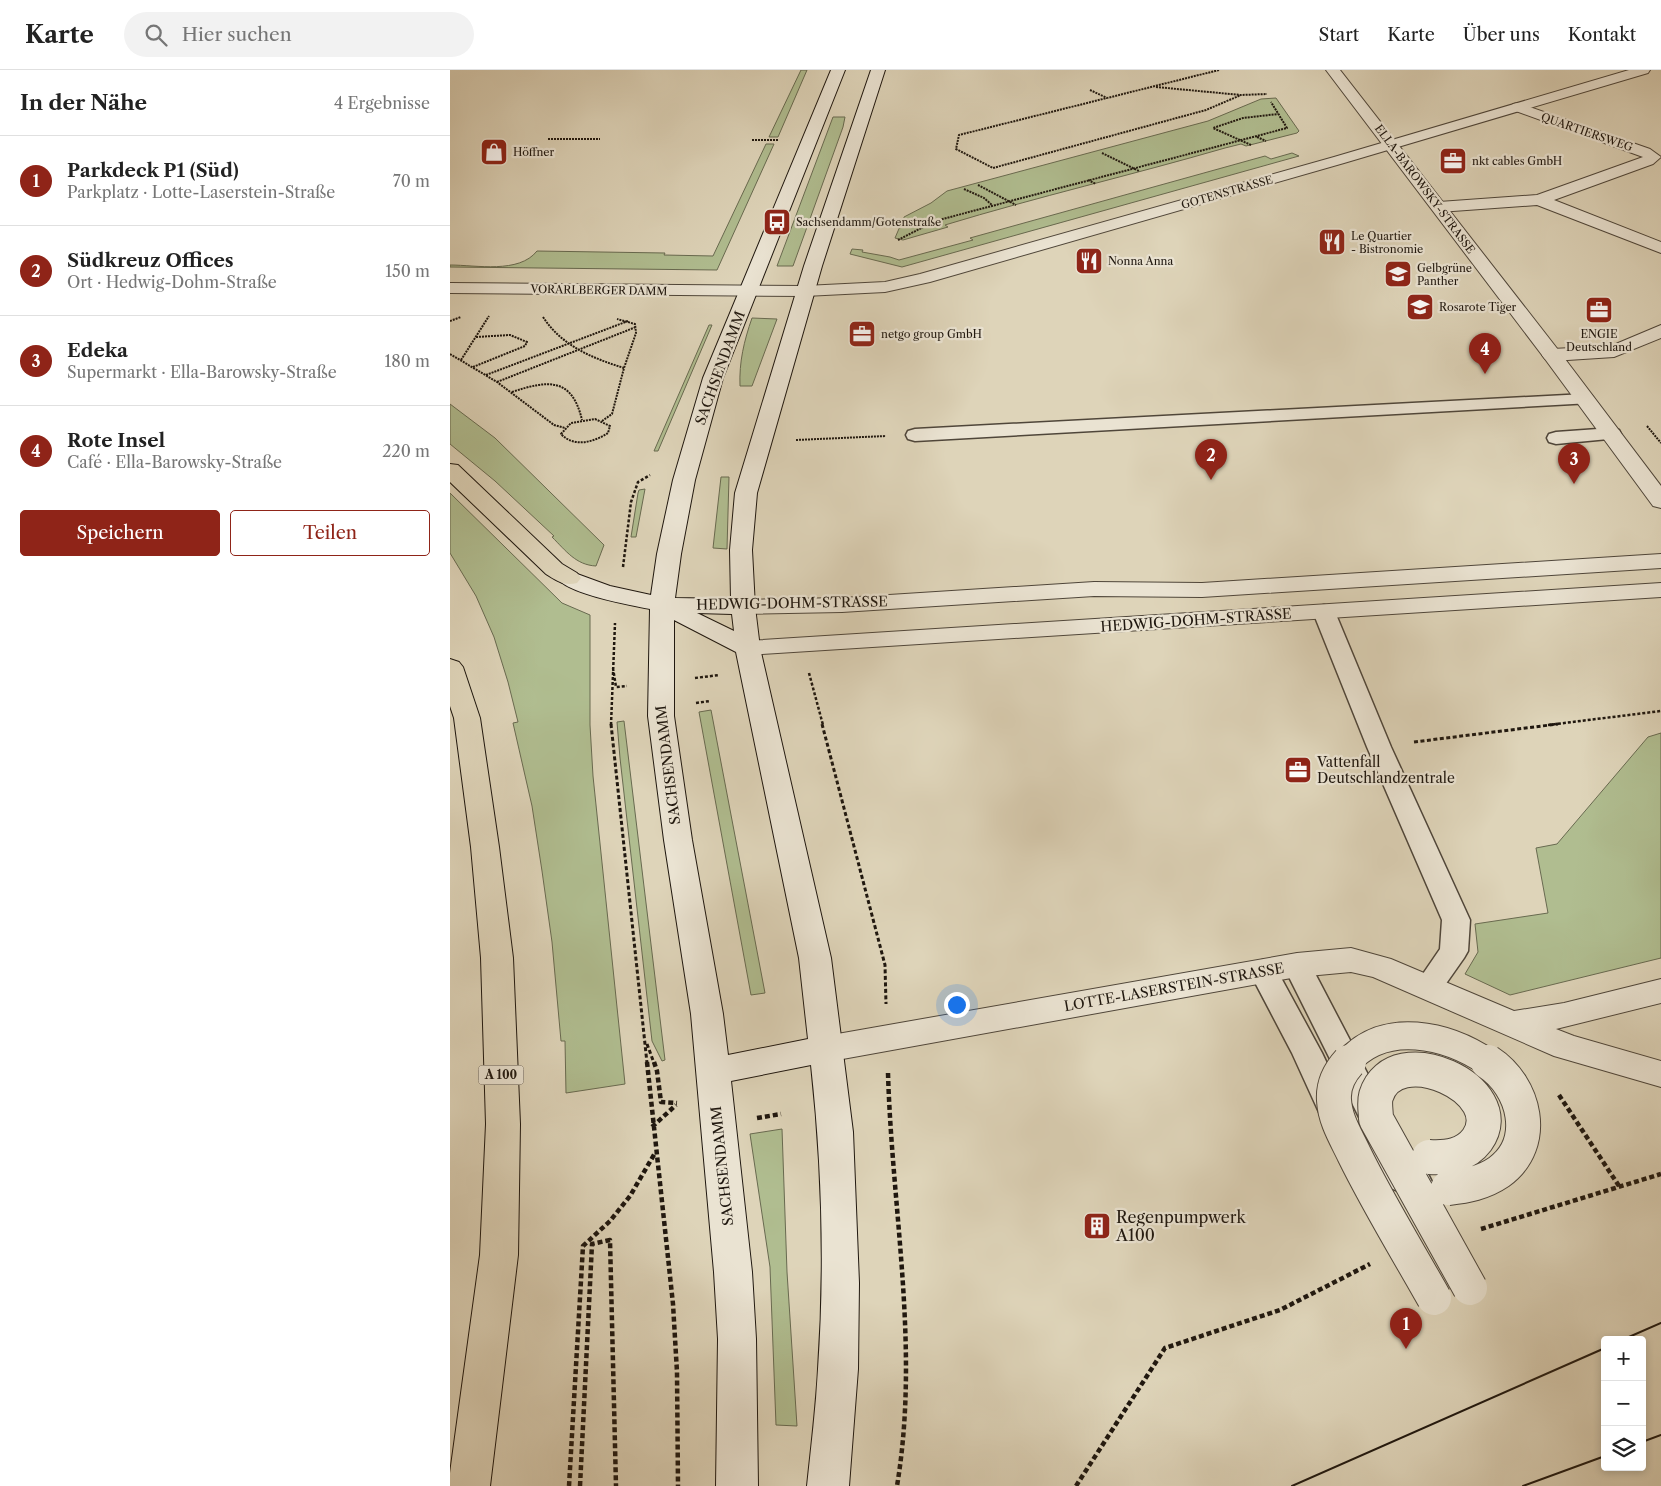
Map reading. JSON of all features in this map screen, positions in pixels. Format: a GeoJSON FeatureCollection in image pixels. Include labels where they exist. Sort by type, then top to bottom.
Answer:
{"type":"FeatureCollection","features":[{"type":"Feature","properties":{"kind":"highway"},"geometry":{"type":"LineString","coordinates":[[450,470],[554,569],[569,578]]}},
{"type":"Feature","properties":{"kind":"highway","name":"A 100"},"geometry":{"type":"LineString","coordinates":[[450,668],[467,718],[485,847],[497,958],[503,1124],[498,1255],[469,1486]]}},
{"type":"Feature","properties":{"kind":"street","name":"SACHSENDAMM"},"geometry":{"type":"LineString","coordinates":[[737,1486],[737,1339],[733,1272],[714,1071],[661,716],[662,605],[669,554],[688,460],[714,378],[838,70]]}},
{"type":"Feature","properties":{"kind":"street"},"geometry":{"type":"LineString","coordinates":[[828,1486],[838,1369],[840,1283],[836,1132],[815,958],[748,648],[743,608],[741,550],[746,493],[805,291],[878,70]]}},
{"type":"Feature","properties":{"kind":"street","name":"ELLA-BAROWSKY-STRASSE"},"geometry":{"type":"LineString","coordinates":[[1333,70],[1552,355],[1661,501]]}},
{"type":"Feature","properties":{"kind":"street","name":"GOTENSTRASSE"},"geometry":{"type":"LineString","coordinates":[[748,292],[864,289],[905,283],[1391,145],[1643,70]]}},
{"type":"Feature","properties":{"kind":"street","name":"QUARTIERSWEG"},"geometry":{"type":"LineString","coordinates":[[1438,207],[1538,200],[1648,161],[1653,157],[1645,152],[1518,107]]}},
{"type":"Feature","properties":{"kind":"street","name":"QUARTIERSWEG"},"geometry":{"type":"LineString","coordinates":[[1538,200],[1661,248]]}},
{"type":"Feature","properties":{"kind":"street","name":"VORARLBERGER DAMM"},"geometry":{"type":"LineString","coordinates":[[450,288],[748,292]]}},
{"type":"Feature","properties":{"kind":"street"},"geometry":{"type":"LineString","coordinates":[[1552,355],[1614,351],[1661,331]]}},
{"type":"Feature","properties":{"kind":"street","name":"HEDWIG-DOHM-STRASSE"},"geometry":{"type":"LineString","coordinates":[[662,605],[743,608],[842,604],[1094,588],[1202,590],[1661,562]]}},
{"type":"Feature","properties":{"kind":"street"},"geometry":{"type":"LineString","coordinates":[[569,578],[602,591],[662,605]]}},
{"type":"Feature","properties":{"kind":"street","name":"HEDWIG-DOHM-STRASSE"},"geometry":{"type":"LineString","coordinates":[[662,605],[748,648],[1661,590]]}},
{"type":"Feature","properties":{"kind":"street","name":"LOTTE-LASERSTEIN-STRASSE"},"geometry":{"type":"LineString","coordinates":[[714,1071],[826,1049],[1297,965],[1351,960],[1380,968],[1428,987],[1566,1047],[1661,1074]]}},
{"type":"Feature","properties":{"kind":"street"},"geometry":{"type":"LineString","coordinates":[[1512,1024],[1564,1015],[1661,992]]}},
{"type":"Feature","properties":{"kind":"lane"},"geometry":{"type":"LineString","coordinates":[[914,435],[1585,399]]}},
{"type":"Feature","properties":{"kind":"lane"},"geometry":{"type":"LineString","coordinates":[[1556,438],[1612,434]]}},
{"type":"Feature","properties":{"kind":"lane"},"geometry":{"type":"LineString","coordinates":[[1324,612],[1379,747],[1456,920],[1454,952],[1428,987]]}},
{"type":"Feature","properties":{"kind":"lane"},"geometry":{"type":"LineString","coordinates":[[1297,965],[1381,1129],[1389,1139],[1407,1151],[1429,1157],[1451,1156],[1464,1152],[1475,1143],[1483,1126],[1480,1106],[1470,1090],[1453,1078],[1429,1070],[1416,1069],[1401,1072],[1388,1078],[1376,1091],[1373,1099],[1376,1119],[1470,1288]]}},
{"type":"Feature","properties":{"kind":"lane"},"geometry":{"type":"LineString","coordinates":[[1263,971],[1307,1053],[1346,1137],[1358,1152],[1393,1176],[1419,1185],[1448,1188],[1477,1184],[1507,1166],[1519,1150],[1524,1133],[1524,1117],[1517,1094],[1503,1074],[1480,1055],[1452,1042],[1417,1035],[1380,1040],[1365,1047],[1353,1056],[1338,1078],[1334,1100],[1338,1120],[1365,1178],[1434,1298]]}},
{"type":"Feature","properties":{"kind":"path"},"geometry":{"type":"LineString","coordinates":[[1219,70],[959,135],[956,149],[993,168],[1206,110],[1241,95]]}},
{"type":"Feature","properties":{"kind":"path"},"geometry":{"type":"LineString","coordinates":[[1151,87],[1241,95],[1267,94]]}},
{"type":"Feature","properties":{"kind":"path"},"geometry":{"type":"LineString","coordinates":[[1090,90],[1108,98]]}},
{"type":"Feature","properties":{"kind":"path"},"geometry":{"type":"LineString","coordinates":[[898,240],[935,221],[962,213],[1287,128],[1271,102]]}},
{"type":"Feature","properties":{"kind":"path"},"geometry":{"type":"LineString","coordinates":[[1251,145],[1213,128],[1243,118],[1278,114]]}},
{"type":"Feature","properties":{"kind":"path"},"geometry":{"type":"LineString","coordinates":[[1256,136],[1266,140]]}},
{"type":"Feature","properties":{"kind":"path"},"geometry":{"type":"LineString","coordinates":[[548,139],[600,139]]}},
{"type":"Feature","properties":{"kind":"path"},"geometry":{"type":"LineString","coordinates":[[752,140],[782,140]]}},
{"type":"Feature","properties":{"kind":"path"},"geometry":{"type":"LineString","coordinates":[[1215,146],[1221,149]]}},
{"type":"Feature","properties":{"kind":"path"},"geometry":{"type":"LineString","coordinates":[[1102,153],[1140,171]]}},
{"type":"Feature","properties":{"kind":"path"},"geometry":{"type":"LineString","coordinates":[[1174,157],[1180,160]]}},
{"type":"Feature","properties":{"kind":"path"},"geometry":{"type":"LineString","coordinates":[[1088,180],[1096,184]]}},
{"type":"Feature","properties":{"kind":"path"},"geometry":{"type":"LineString","coordinates":[[978,185],[1016,205]]}},
{"type":"Feature","properties":{"kind":"path"},"geometry":{"type":"LineString","coordinates":[[964,189],[984,198],[992,205]]}},
{"type":"Feature","properties":{"kind":"path"},"geometry":{"type":"LineString","coordinates":[[1054,189],[1061,192]]}},
{"type":"Feature","properties":{"kind":"path"},"geometry":{"type":"LineString","coordinates":[[962,213],[969,217]]}},
{"type":"Feature","properties":{"kind":"path"},"geometry":{"type":"LineString","coordinates":[[903,219],[935,221]]}},
{"type":"Feature","properties":{"kind":"path"},"geometry":{"type":"LineString","coordinates":[[461,360],[489,316],[479,317]]}},
{"type":"Feature","properties":{"kind":"path"},"geometry":{"type":"LineString","coordinates":[[450,321],[469,317]]}},
{"type":"Feature","properties":{"kind":"path"},"geometry":{"type":"LineString","coordinates":[[534,317],[553,317]]}},
{"type":"Feature","properties":{"kind":"path"},"geometry":{"type":"LineString","coordinates":[[543,317],[548,326],[568,344],[578,350],[624,368]]}},
{"type":"Feature","properties":{"kind":"path"},"geometry":{"type":"LineString","coordinates":[[602,420],[610,426],[608,433],[589,442],[568,440],[561,434],[564,428],[582,420],[602,420],[612,414],[636,328],[635,324],[629,321],[611,317]]}},
{"type":"Feature","properties":{"kind":"path"},"geometry":{"type":"LineString","coordinates":[[486,375],[629,321]]}},
{"type":"Feature","properties":{"kind":"path"},"geometry":{"type":"LineString","coordinates":[[497,382],[636,328]]}},
{"type":"Feature","properties":{"kind":"path"},"geometry":{"type":"LineString","coordinates":[[473,367],[514,352],[525,346],[527,342],[522,338],[512,336],[476,337]]}},
{"type":"Feature","properties":{"kind":"path"},"geometry":{"type":"LineString","coordinates":[[450,354],[497,382],[554,425],[564,428]]}},
{"type":"Feature","properties":{"kind":"path"},"geometry":{"type":"LineString","coordinates":[[511,392],[539,385],[564,388],[574,395],[582,420]]}},
{"type":"Feature","properties":{"kind":"path"},"geometry":{"type":"LineString","coordinates":[[796,440],[914,435]]}},
{"type":"Feature","properties":{"kind":"path"},"geometry":{"type":"LineString","coordinates":[[625,545],[631,502],[638,482]]}},
{"type":"Feature","properties":{"kind":"path"},"geometry":{"type":"LineString","coordinates":[[612,668],[611,722],[646,1040],[648,1092],[674,1319],[678,1486]]}},
{"type":"Feature","properties":{"kind":"path"},"geometry":{"type":"LineString","coordinates":[[816,696],[885,965]]}},
{"type":"Feature","properties":{"kind":"path"},"geometry":{"type":"LineString","coordinates":[[692,703],[710,701]]}},
{"type":"Feature","properties":{"kind":"path"},"geometry":{"type":"LineString","coordinates":[[1379,747],[1660,712]]}},
{"type":"Feature","properties":{"kind":"path"},"geometry":{"type":"LineString","coordinates":[[646,1040],[658,1071],[660,1090]]}},
{"type":"Feature","properties":{"kind":"path"},"geometry":{"type":"LineString","coordinates":[[1555,1089],[1619,1186]]}},
{"type":"Feature","properties":{"kind":"path"},"geometry":{"type":"LineString","coordinates":[[889,1112],[905,1320],[906,1398],[903,1448],[897,1486]]}},
{"type":"Feature","properties":{"kind":"path"},"geometry":{"type":"LineString","coordinates":[[751,1119],[781,1114]]}},
{"type":"Feature","properties":{"kind":"path"},"geometry":{"type":"LineString","coordinates":[[569,1486],[583,1246],[610,1221],[630,1196],[655,1153]]}},
{"type":"Feature","properties":{"kind":"path"},"geometry":{"type":"LineString","coordinates":[[1479,1230],[1661,1174]]}},
{"type":"Feature","properties":{"kind":"path"},"geometry":{"type":"LineString","coordinates":[[580,1486],[592,1244],[610,1240],[616,1486]]}},
{"type":"Feature","properties":{"kind":"path"},"geometry":{"type":"LineString","coordinates":[[1076,1486],[1165,1348],[1280,1310],[1377,1261]]}},
{"type":"Feature","properties":{"kind":"green space"},"geometry":{"type":"Polygon","coordinates":[[[801,70],[807,70],[778,137],[769,137],[801,70]]]}},
{"type":"Feature","properties":{"kind":"green space"},"geometry":{"type":"Polygon","coordinates":[[[1276,98],[1299,131],[1297,133],[1246,146],[1241,144],[1225,148],[1014,205],[945,225],[948,227],[903,240],[895,238],[904,217],[931,203],[947,191],[1208,121],[1261,99],[1276,98]]]}},
{"type":"Feature","properties":{"kind":"green space"},"geometry":{"type":"Polygon","coordinates":[[[833,117],[845,117],[843,127],[793,266],[777,266],[833,117]]]}},
{"type":"Feature","properties":{"kind":"green space"},"geometry":{"type":"Polygon","coordinates":[[[766,144],[774,144],[717,270],[450,267],[450,265],[508,266],[529,258],[537,251],[665,253],[664,255],[713,256],[766,144]]]}},
{"type":"Feature","properties":{"kind":"green space"},"geometry":{"type":"Polygon","coordinates":[[[1292,153],[1299,156],[902,267],[850,254],[852,249],[863,250],[862,252],[899,260],[973,240],[970,238],[1265,156],[1271,159],[1292,153]]]}},
{"type":"Feature","properties":{"kind":"green space"},"geometry":{"type":"Polygon","coordinates":[[[752,318],[777,319],[752,386],[740,386],[740,368],[752,318]]]}},
{"type":"Feature","properties":{"kind":"green space"},"geometry":{"type":"Polygon","coordinates":[[[709,325],[712,325],[658,451],[654,451],[709,325]]]}},
{"type":"Feature","properties":{"kind":"green space"},"geometry":{"type":"Polygon","coordinates":[[[450,404],[495,438],[604,545],[596,566],[583,563],[567,552],[552,537],[554,536],[495,481],[450,444],[450,404]]]}},
{"type":"Feature","properties":{"kind":"green space"},"geometry":{"type":"Polygon","coordinates":[[[721,477],[729,477],[727,549],[713,548],[721,477]]]}},
{"type":"Feature","properties":{"kind":"green space"},"geometry":{"type":"Polygon","coordinates":[[[645,489],[636,537],[631,537],[638,493],[639,490],[645,489]]]}},
{"type":"Feature","properties":{"kind":"green space"},"geometry":{"type":"Polygon","coordinates":[[[450,493],[562,603],[590,615],[590,725],[593,776],[625,1084],[566,1093],[565,1041],[561,1041],[552,942],[532,806],[513,723],[518,722],[494,637],[476,596],[450,553],[450,493]]]}},
{"type":"Feature","properties":{"kind":"green space"},"geometry":{"type":"Polygon","coordinates":[[[711,710],[765,993],[751,995],[699,712],[711,710]]]}},
{"type":"Feature","properties":{"kind":"green space"},"geometry":{"type":"Polygon","coordinates":[[[624,721],[665,1060],[662,1061],[652,1041],[620,758],[617,722],[624,721]]]}},
{"type":"Feature","properties":{"kind":"green space"},"geometry":{"type":"Polygon","coordinates":[[[1661,733],[1661,958],[1510,995],[1465,974],[1478,952],[1475,924],[1548,913],[1536,848],[1557,844],[1648,737],[1661,733]]]}},
{"type":"Feature","properties":{"kind":"green space"},"geometry":{"type":"Polygon","coordinates":[[[782,1129],[787,1272],[797,1426],[776,1425],[770,1267],[750,1134],[782,1129]]]}},
{"type":"Feature","properties":{"kind":"tram line"},"geometry":{"type":"LineString","coordinates":[[1631,1336],[1661,1323]]}},
{"type":"Feature","properties":{"kind":"tram line"},"geometry":{"type":"LineString","coordinates":[[1292,1486],[1601,1350]]}},
{"type":"Feature","properties":{"kind":"tram line"},"geometry":{"type":"LineString","coordinates":[[1646,1441],[1661,1435]]}},
{"type":"Feature","properties":{"kind":"tram line"},"geometry":{"type":"LineString","coordinates":[[1523,1486],[1601,1457]]}},
{"type":"Feature","properties":{"kind":"place","name":"Höffner"},"geometry":{"type":"Point","coordinates":[494,152]}},
{"type":"Feature","properties":{"kind":"place","name":"nkt cables GmbH"},"geometry":{"type":"Point","coordinates":[1453,161]}},
{"type":"Feature","properties":{"kind":"place","name":"Sachsendamm/Gotenstraße"},"geometry":{"type":"Point","coordinates":[777,222]}},
{"type":"Feature","properties":{"kind":"place","name":"Le Quartier - Bistronomie"},"geometry":{"type":"Point","coordinates":[1332,242]}},
{"type":"Feature","properties":{"kind":"place","name":"Nonna Anna"},"geometry":{"type":"Point","coordinates":[1089,261]}},
{"type":"Feature","properties":{"kind":"place","name":"Gelbgrüne Panther"},"geometry":{"type":"Point","coordinates":[1398,274]}},
{"type":"Feature","properties":{"kind":"place","name":"Rosarote Tiger"},"geometry":{"type":"Point","coordinates":[1420,307]}},
{"type":"Feature","properties":{"kind":"place","name":"ENGIE Deutschland"},"geometry":{"type":"Point","coordinates":[1599,310]}},
{"type":"Feature","properties":{"kind":"place","name":"netgo group GmbH"},"geometry":{"type":"Point","coordinates":[862,334]}},
{"type":"Feature","properties":{"kind":"place","name":"Rote Insel"},"geometry":{"type":"Point","coordinates":[1485,374]}},
{"type":"Feature","properties":{"kind":"place","name":"Südkreuz Offices"},"geometry":{"type":"Point","coordinates":[1211,480]}},
{"type":"Feature","properties":{"kind":"place","name":"Edeka"},"geometry":{"type":"Point","coordinates":[1574,484]}},
{"type":"Feature","properties":{"kind":"place","name":"Vattenfall Deutschlandzentrale"},"geometry":{"type":"Point","coordinates":[1298,770]}},
{"type":"Feature","properties":{"kind":"place","name":"Regenpumpwerk A100"},"geometry":{"type":"Point","coordinates":[1097,1226]}},
{"type":"Feature","properties":{"kind":"place","name":"Parkdeck P1 (Süd)"},"geometry":{"type":"Point","coordinates":[1406,1349]}}]}
